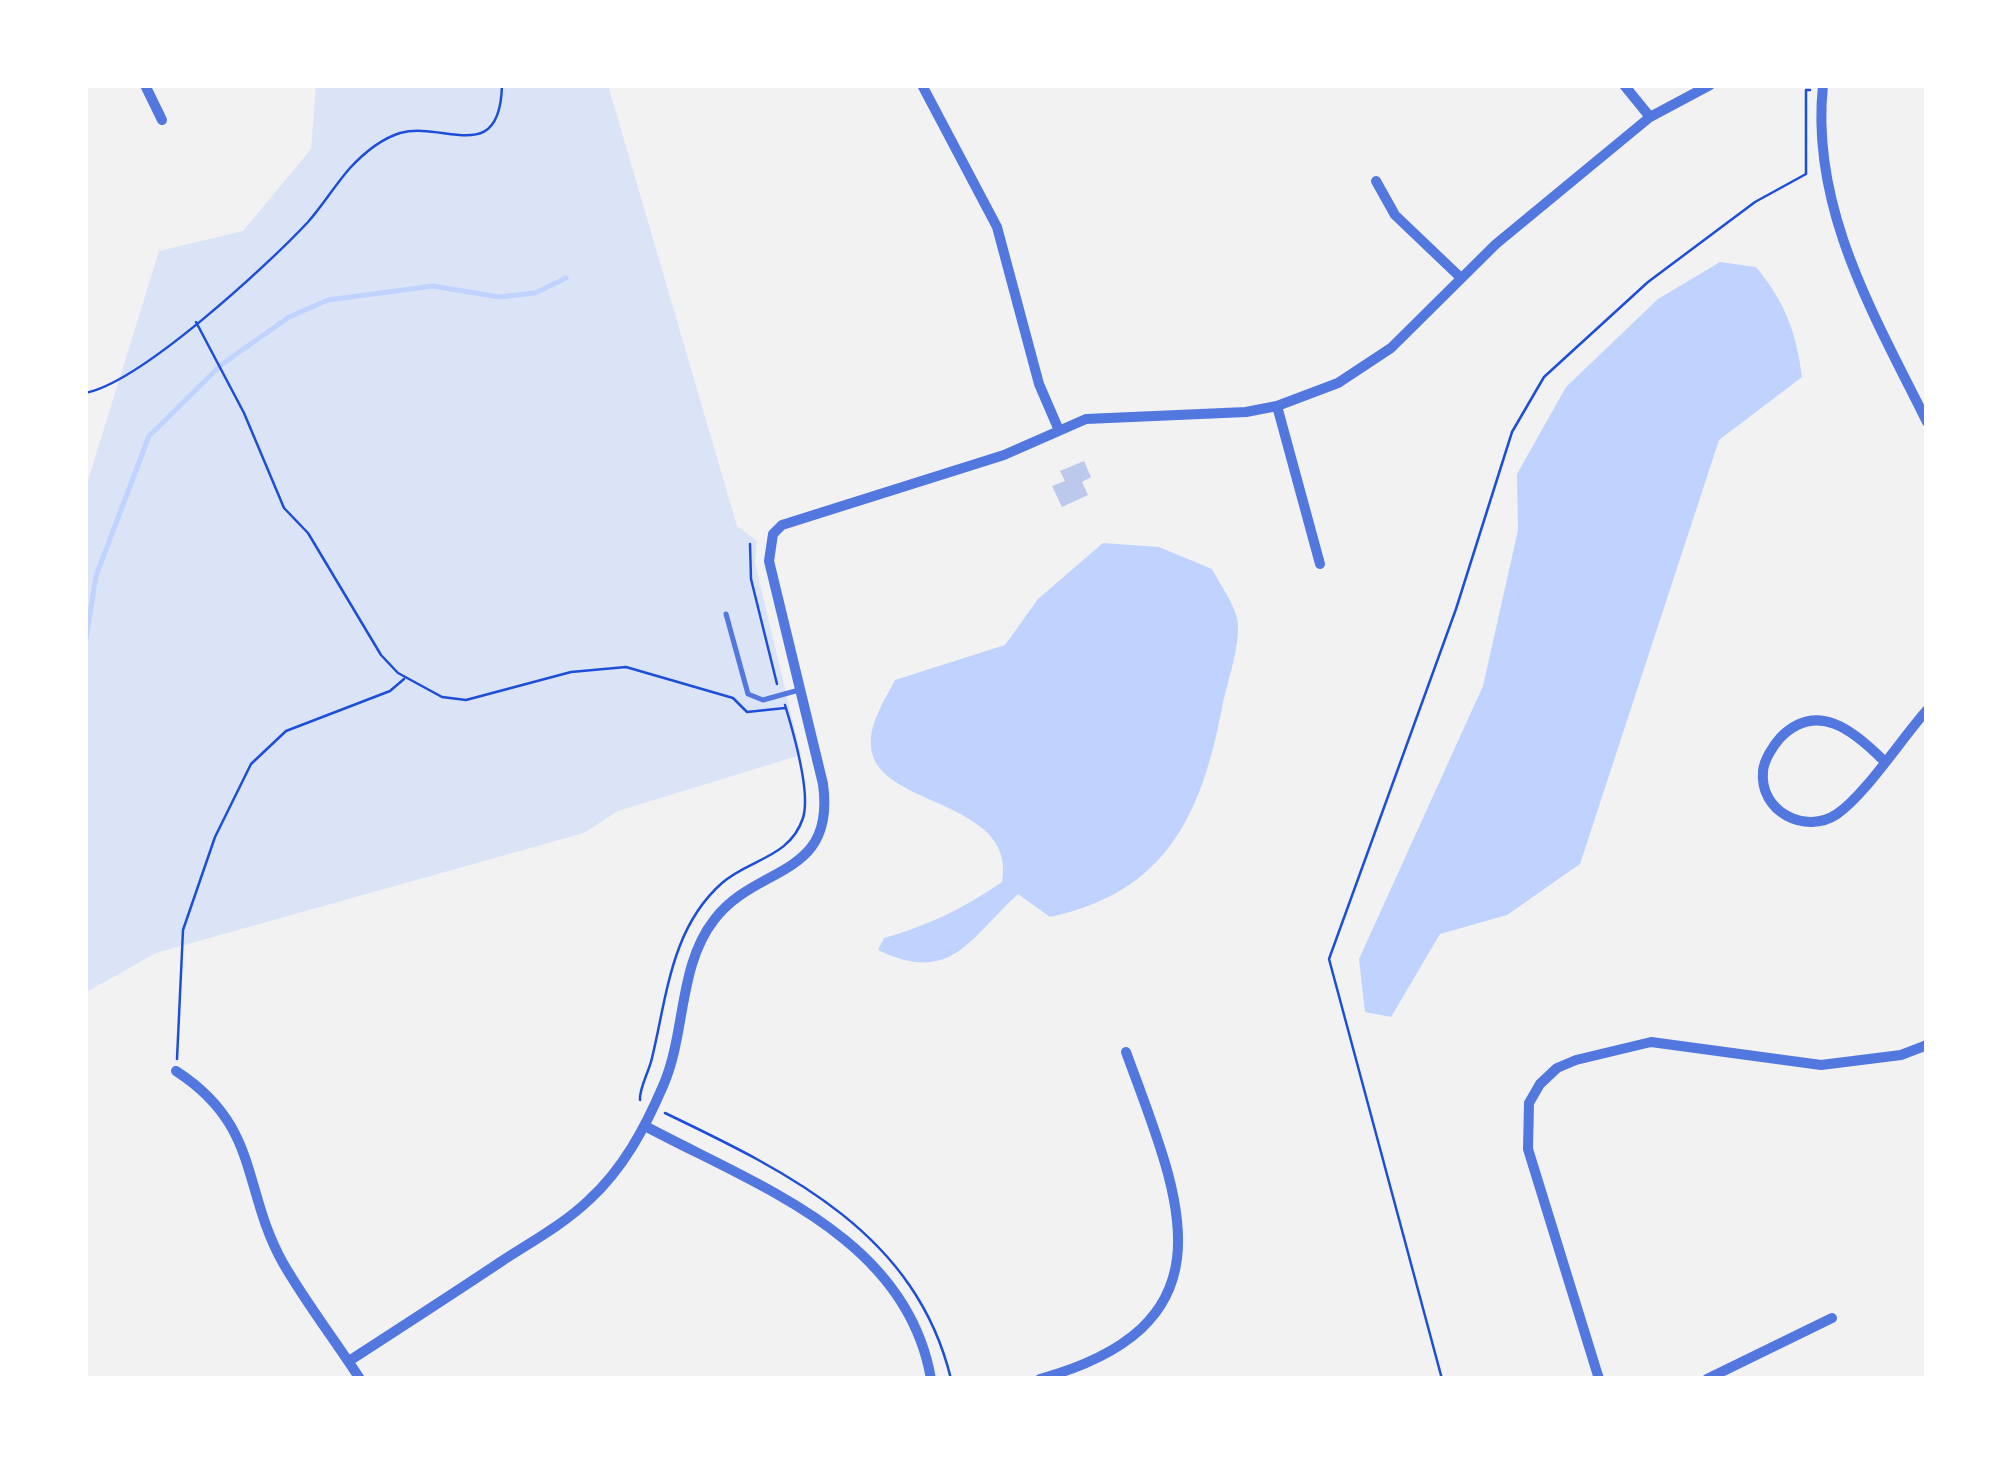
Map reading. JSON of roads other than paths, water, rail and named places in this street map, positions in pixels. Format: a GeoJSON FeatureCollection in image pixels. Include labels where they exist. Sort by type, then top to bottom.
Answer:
{"type":"FeatureCollection","features":[{"type":"Feature","properties":{"kind":"street"},"geometry":{"type":"LineString","coordinates":[[146,85],[162,120]]}},
{"type":"Feature","properties":{"kind":"street"},"geometry":{"type":"LineString","coordinates":[[922,85],[997,227],[1039,384],[1058,428]]}},
{"type":"Feature","properties":{"kind":"street"},"geometry":{"type":"LineString","coordinates":[[1624,85],[1650,117]]}},
{"type":"Feature","properties":{"kind":"street"},"geometry":{"type":"LineString","coordinates":[[349,1361],[590,1200],[627,1157],[654,1107],[674,1053],[701,941],[729,903],[801,861],[816,844],[825,818],[824,784],[769,560],[772,534],[782,524],[1004,455],[1058,428],[1114,414],[1209,416],[1277,406],[1361,369],[1412,329],[1534,210],[1650,117],[1710,85]]}},
{"type":"Feature","properties":{"kind":"street"},"geometry":{"type":"LineString","coordinates":[[1823,85],[1822,158],[1838,230],[1927,422]]}},
{"type":"Feature","properties":{"kind":"street"},"geometry":{"type":"LineString","coordinates":[[1376,181],[1395,214],[1461,278]]}},
{"type":"Feature","properties":{"kind":"street"},"geometry":{"type":"LineString","coordinates":[[1277,406],[1320,564]]}},
{"type":"Feature","properties":{"kind":"street"},"geometry":{"type":"LineString","coordinates":[[1883,760],[1843,726],[1814,719],[1802,722],[1776,742],[1763,771],[1764,785],[1778,810],[1788,818],[1810,824],[1840,813],[1927,710]]}},
{"type":"Feature","properties":{"kind":"street"},"geometry":{"type":"LineString","coordinates":[[1599,1379],[1528,1148],[1525,1125],[1540,1084],[1576,1060],[1652,1042],[1821,1064],[1901,1055],[1927,1046]]}},
{"type":"Feature","properties":{"kind":"street"},"geometry":{"type":"LineString","coordinates":[[1040,1379],[1083,1367],[1128,1342],[1165,1296],[1175,1268],[1181,1238],[1172,1179],[1126,1052]]}},
{"type":"Feature","properties":{"kind":"street"},"geometry":{"type":"LineString","coordinates":[[176,1071],[208,1092],[223,1113],[246,1156],[283,1262],[360,1379]]}},
{"type":"Feature","properties":{"kind":"street"},"geometry":{"type":"LineString","coordinates":[[645,1126],[816,1218],[850,1241],[878,1268],[901,1300],[919,1335],[931,1379]]}},
{"type":"Feature","properties":{"kind":"street"},"geometry":{"type":"LineString","coordinates":[[1706,1379],[1832,1318]]}},
{"type":"Feature","properties":{"kind":"lane"},"geometry":{"type":"LineString","coordinates":[[726,614],[748,694],[755,700],[799,690]]}},
{"type":"Feature","properties":{"kind":"water"},"geometry":{"type":"Polygon","coordinates":[[[1720,262],[1756,267],[1766,280],[1788,318],[1802,377],[1719,440],[1580,864],[1507,915],[1440,934],[1391,1017],[1365,1012],[1359,959],[1483,686],[1518,530],[1517,474],[1566,387],[1658,299],[1720,262]]]}},
{"type":"Feature","properties":{"kind":"water"},"geometry":{"type":"Polygon","coordinates":[[[1103,543],[1159,547],[1212,569],[1237,618],[1235,656],[1213,747],[1189,815],[1172,844],[1150,868],[1123,889],[1090,905],[1050,917],[1018,894],[971,941],[941,960],[903,960],[878,950],[884,938],[945,915],[1002,882],[1001,855],[989,834],[968,818],[895,782],[878,766],[871,746],[872,729],[895,680],[1005,645],[1038,599],[1103,543]]]}},
{"type":"Feature","properties":{"kind":"waterway"},"geometry":{"type":"LineString","coordinates":[[85,645],[96,576],[149,436],[221,365],[289,317],[328,300],[433,286],[499,297],[535,293],[566,278]]}}]}
